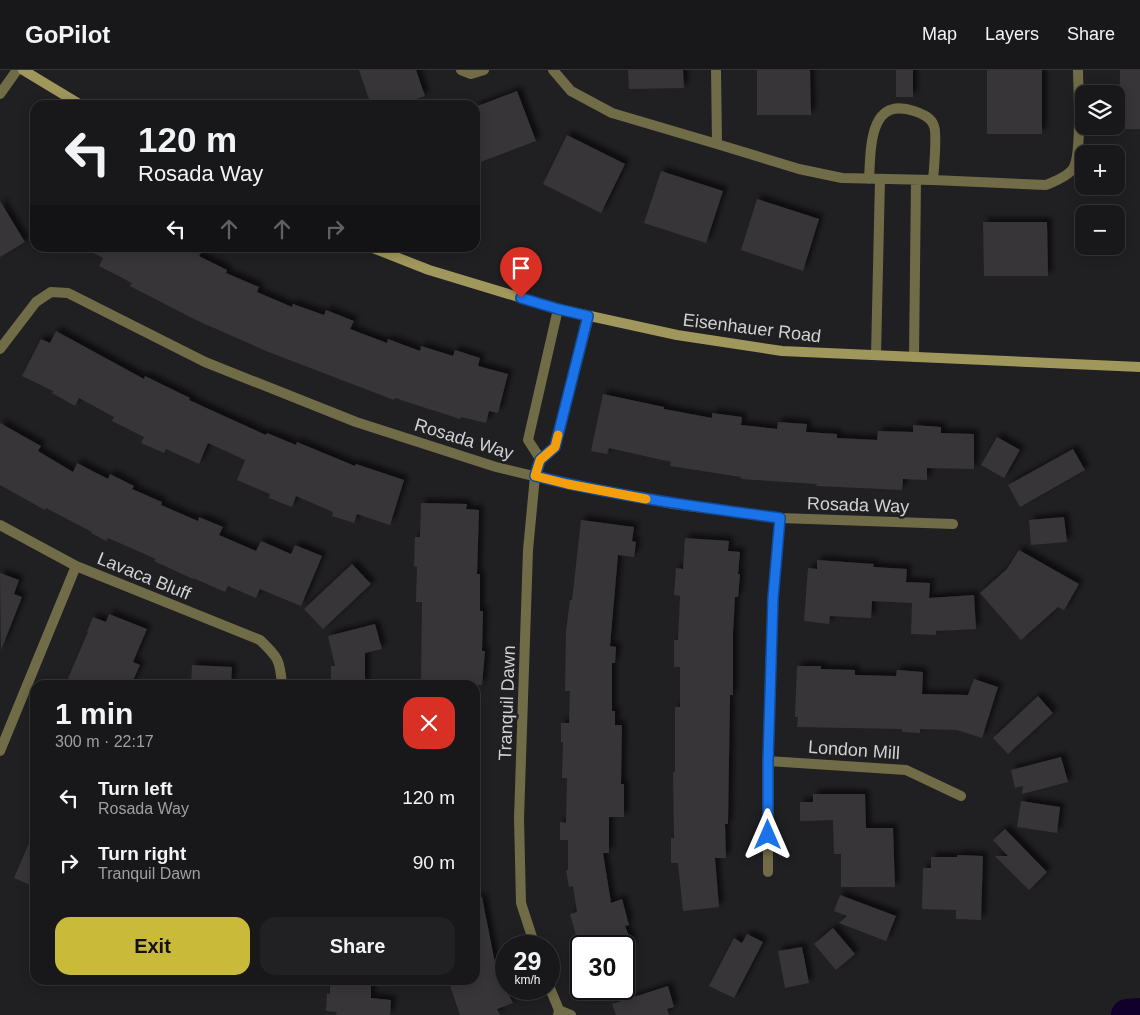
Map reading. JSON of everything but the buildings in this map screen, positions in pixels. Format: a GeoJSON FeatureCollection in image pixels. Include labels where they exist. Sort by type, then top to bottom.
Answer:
{"type":"FeatureCollection","features":[{"type":"Feature","properties":{"kind":"main road"},"geometry":{"type":"LineString","coordinates":[[23,70],[73,100]]}},
{"type":"Feature","properties":{"kind":"main road","name":"Eisenhauer Road"},"geometry":{"type":"LineString","coordinates":[[383,252],[429,270],[558,309],[677,335],[782,352],[1140,368]]}},
{"type":"Feature","properties":{"kind":"street"},"geometry":{"type":"LineString","coordinates":[[0,94],[17,70]]}},
{"type":"Feature","properties":{"kind":"street"},"geometry":{"type":"LineString","coordinates":[[461,70],[471,74],[484,70]]}},
{"type":"Feature","properties":{"kind":"street"},"geometry":{"type":"LineString","coordinates":[[553,70],[571,91],[612,114],[799,169],[842,178],[1046,185],[1062,179],[1073,169],[1078,154],[1078,70]]}},
{"type":"Feature","properties":{"kind":"street"},"geometry":{"type":"LineString","coordinates":[[716,70],[717,144]]}},
{"type":"Feature","properties":{"kind":"street"},"geometry":{"type":"LineString","coordinates":[[876,355],[875,179],[872,133],[878,121],[888,111],[907,109],[926,115],[934,126],[933,180]]}},
{"type":"Feature","properties":{"kind":"street"},"geometry":{"type":"LineString","coordinates":[[914,357],[916,180]]}},
{"type":"Feature","properties":{"kind":"street","name":"Rosada Way"},"geometry":{"type":"LineString","coordinates":[[0,349],[36,302],[51,292],[68,293],[206,362],[356,422],[496,467],[567,484],[673,504],[780,518],[953,524]]}},
{"type":"Feature","properties":{"kind":"street"},"geometry":{"type":"LineString","coordinates":[[540,460],[528,440],[558,309]]}},
{"type":"Feature","properties":{"kind":"street","name":"Tranquil Dawn"},"geometry":{"type":"LineString","coordinates":[[531,935],[521,903],[519,818],[528,550],[535,476],[540,460],[555,447],[588,316]]}},
{"type":"Feature","properties":{"kind":"street"},"geometry":{"type":"LineString","coordinates":[[768,872],[768,761],[773,598],[780,518]]}},
{"type":"Feature","properties":{"kind":"street","name":"Lavaca Bluff"},"geometry":{"type":"LineString","coordinates":[[0,525],[76,566],[260,640],[276,654],[281,680]]}},
{"type":"Feature","properties":{"kind":"street"},"geometry":{"type":"LineString","coordinates":[[0,751],[76,566]]}},
{"type":"Feature","properties":{"kind":"street","name":"London Mill"},"geometry":{"type":"LineString","coordinates":[[768,761],[906,770],[961,796]]}},
{"type":"Feature","properties":{"kind":"street"},"geometry":{"type":"LineString","coordinates":[[554,1000],[558,1012],[571,1015]]}},
{"type":"Feature","properties":{"kind":"waterway"},"geometry":{"type":"LineString","coordinates":[[1127,1015],[1140,1014]]}},
{"type":"Feature","properties":{"kind":"slow traffic"},"geometry":{"type":"LineString","coordinates":[[558,435],[555,447],[540,460],[535,476],[646,499]]}},
{"type":"Feature","properties":{"kind":"route"},"geometry":{"type":"LineString","coordinates":[[521,298],[588,316],[555,447],[540,460],[535,476],[673,504],[780,518],[773,598],[768,761],[768,835]]}}]}
